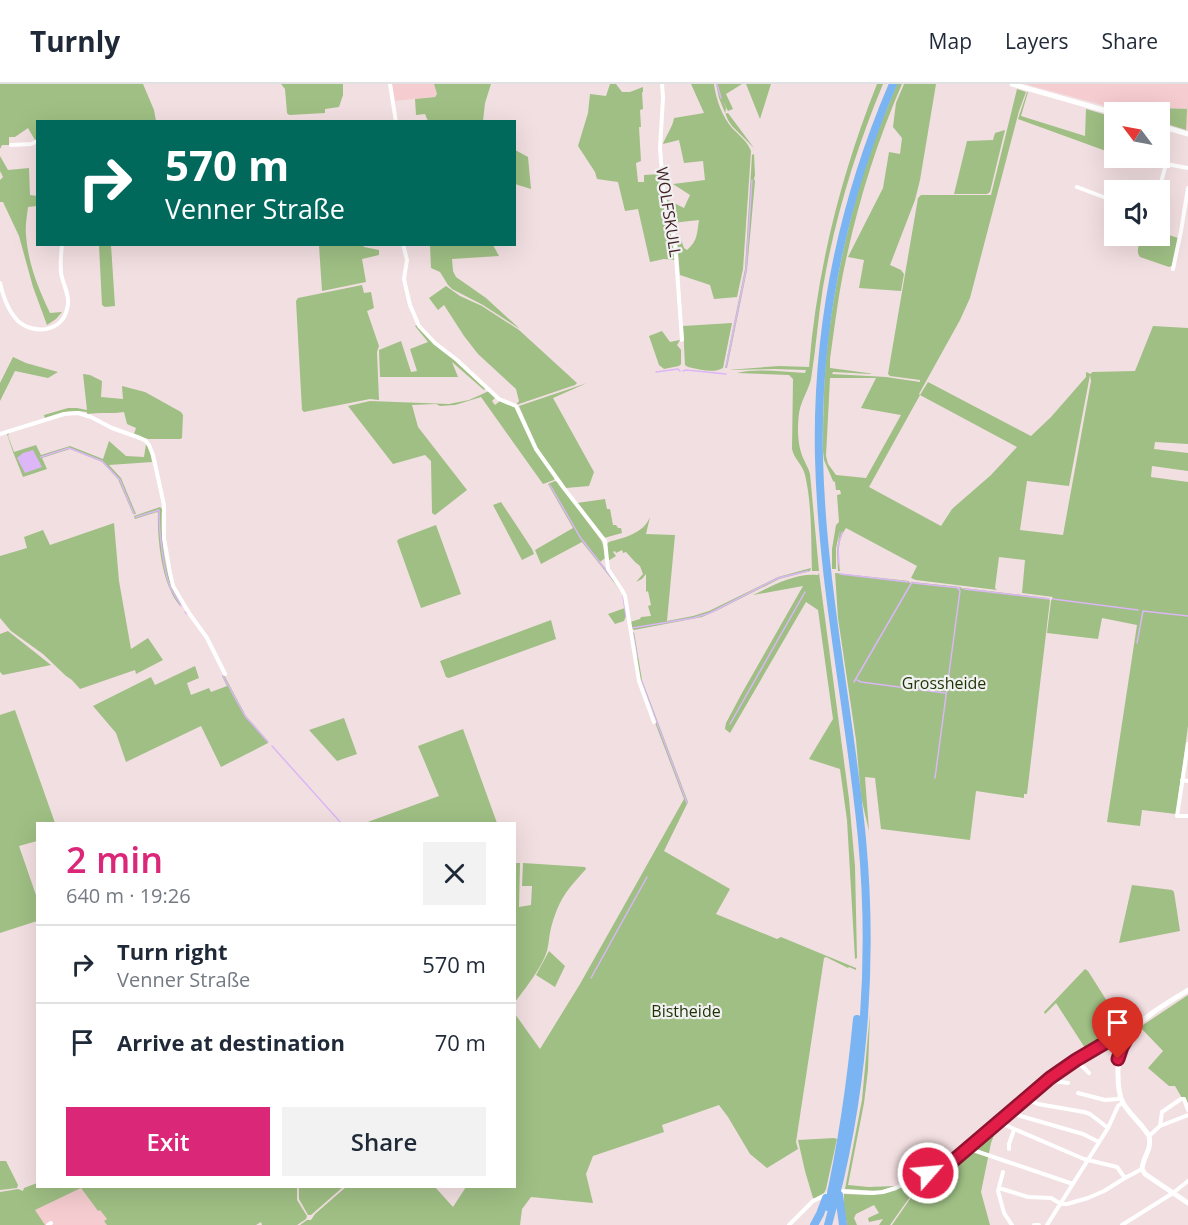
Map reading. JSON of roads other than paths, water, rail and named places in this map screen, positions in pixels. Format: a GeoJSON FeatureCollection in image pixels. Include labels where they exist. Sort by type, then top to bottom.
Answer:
{"type":"FeatureCollection","features":[{"type":"Feature","properties":{"kind":"highway"},"geometry":{"type":"LineString","coordinates":[[823,1225],[835,1175],[854,1058],[860,992],[861,932],[850,774],[818,519],[815,406],[822,322],[838,231],[855,168],[887,84]]}},
{"type":"Feature","properties":{"kind":"highway"},"geometry":{"type":"LineString","coordinates":[[828,1225],[839,1186],[859,1073],[866,932],[865,880],[855,775],[824,530],[819,456],[820,406],[826,322],[843,232],[859,171],[892,84]]}},
{"type":"Feature","properties":{"kind":"highway"},"geometry":{"type":"LineString","coordinates":[[814,1225],[835,1175]]}},
{"type":"Feature","properties":{"kind":"highway"},"geometry":{"type":"LineString","coordinates":[[839,1186],[843,1225]]}},
{"type":"Feature","properties":{"kind":"street"},"geometry":{"type":"LineString","coordinates":[[390,84],[396,120]]}},
{"type":"Feature","properties":{"kind":"street","name":"WOLFSKULL"},"geometry":{"type":"LineString","coordinates":[[662,84],[660,147],[664,198],[675,242],[682,340]]}},
{"type":"Feature","properties":{"kind":"street"},"geometry":{"type":"LineString","coordinates":[[1012,84],[1104,111]]}},
{"type":"Feature","properties":{"kind":"street"},"geometry":{"type":"LineString","coordinates":[[1170,129],[1188,134]]}},
{"type":"Feature","properties":{"kind":"street"},"geometry":{"type":"LineString","coordinates":[[11,145],[36,142]]}},
{"type":"Feature","properties":{"kind":"street"},"geometry":{"type":"LineString","coordinates":[[1162,180],[1166,164],[1188,168]]}},
{"type":"Feature","properties":{"kind":"street"},"geometry":{"type":"LineString","coordinates":[[1077,187],[1104,197]]}},
{"type":"Feature","properties":{"kind":"street"},"geometry":{"type":"LineString","coordinates":[[1173,268],[1188,188]]}},
{"type":"Feature","properties":{"kind":"street"},"geometry":{"type":"LineString","coordinates":[[0,283],[4,298],[18,321],[34,330],[53,327],[67,311],[68,301],[60,263],[62,246]]}},
{"type":"Feature","properties":{"kind":"street"},"geometry":{"type":"LineString","coordinates":[[404,246],[407,260],[405,288],[419,326],[499,399],[516,406],[537,449],[605,541],[608,569],[625,597],[639,681],[654,722]]}},
{"type":"Feature","properties":{"kind":"street"},"geometry":{"type":"LineString","coordinates":[[0,434],[64,414],[78,413],[146,441],[153,455],[164,505],[164,538],[173,586],[207,638],[225,674]]}},
{"type":"Feature","properties":{"kind":"street"},"geometry":{"type":"LineString","coordinates":[[1188,745],[1177,816],[1188,816]]}},
{"type":"Feature","properties":{"kind":"street"},"geometry":{"type":"LineString","coordinates":[[1182,780],[1188,781]]}},
{"type":"Feature","properties":{"kind":"street"},"geometry":{"type":"LineString","coordinates":[[1188,990],[1145,1018],[1131,1031],[1118,1059],[1121,1099],[1149,1136],[1149,1150],[1142,1169],[1188,1203]]}},
{"type":"Feature","properties":{"kind":"street"},"geometry":{"type":"LineString","coordinates":[[789,1225],[804,1208],[820,1197],[838,1191],[883,1192],[954,1160],[1050,1078],[1127,1030],[1131,1031]]}},
{"type":"Feature","properties":{"kind":"street"},"geometry":{"type":"LineString","coordinates":[[1076,1060],[1089,1073]]}},
{"type":"Feature","properties":{"kind":"street"},"geometry":{"type":"LineString","coordinates":[[1050,1078],[1054,1081],[1068,1083]]}},
{"type":"Feature","properties":{"kind":"street"},"geometry":{"type":"LineString","coordinates":[[1078,1093],[1105,1100],[1121,1099]]}},
{"type":"Feature","properties":{"kind":"street"},"geometry":{"type":"LineString","coordinates":[[1025,1099],[1090,1114],[1108,1128]]}},
{"type":"Feature","properties":{"kind":"street"},"geometry":{"type":"LineString","coordinates":[[1047,1225],[1100,1142],[1121,1099]]}},
{"type":"Feature","properties":{"kind":"street"},"geometry":{"type":"LineString","coordinates":[[1160,1126],[1161,1112],[1180,1099],[1184,1100],[1188,1110]]}},
{"type":"Feature","properties":{"kind":"street"},"geometry":{"type":"LineString","coordinates":[[1011,1111],[1014,1114],[1083,1134],[1100,1142]]}},
{"type":"Feature","properties":{"kind":"street"},"geometry":{"type":"LineString","coordinates":[[1149,1136],[1160,1126],[1188,1115]]}},
{"type":"Feature","properties":{"kind":"street"},"geometry":{"type":"LineString","coordinates":[[998,1122],[1088,1160],[1117,1167],[1125,1178]]}},
{"type":"Feature","properties":{"kind":"street"},"geometry":{"type":"LineString","coordinates":[[1009,1149],[1014,1130]]}},
{"type":"Feature","properties":{"kind":"street"},"geometry":{"type":"LineString","coordinates":[[967,1148],[1073,1184]]}},
{"type":"Feature","properties":{"kind":"street"},"geometry":{"type":"LineString","coordinates":[[999,1188],[1028,1197],[1051,1198],[1061,1204],[1067,1204],[1104,1191],[1142,1169]]}},
{"type":"Feature","properties":{"kind":"street"},"geometry":{"type":"LineString","coordinates":[[1003,1172],[998,1191],[1004,1213],[1012,1225]]}},
{"type":"Feature","properties":{"kind":"street"},"geometry":{"type":"LineString","coordinates":[[1122,1225],[1188,1181]]}},
{"type":"Feature","properties":{"kind":"waterway"},"geometry":{"type":"LineString","coordinates":[[717,84],[721,98]]}},
{"type":"Feature","properties":{"kind":"waterway"},"geometry":{"type":"LineString","coordinates":[[726,367],[746,270],[752,180]]}},
{"type":"Feature","properties":{"kind":"waterway"},"geometry":{"type":"LineString","coordinates":[[656,372],[678,369],[680,371]]}},
{"type":"Feature","properties":{"kind":"waterway"},"geometry":{"type":"LineString","coordinates":[[683,371],[726,374]]}},
{"type":"Feature","properties":{"kind":"waterway"},"geometry":{"type":"LineString","coordinates":[[41,457],[69,448],[102,461],[120,480],[134,514]]}},
{"type":"Feature","properties":{"kind":"waterway"},"geometry":{"type":"LineString","coordinates":[[550,485],[580,537],[612,578]]}},
{"type":"Feature","properties":{"kind":"waterway"},"geometry":{"type":"LineString","coordinates":[[136,517],[159,510],[166,572],[171,589],[181,606]]}},
{"type":"Feature","properties":{"kind":"waterway"},"geometry":{"type":"LineString","coordinates":[[839,564],[838,546],[842,532]]}},
{"type":"Feature","properties":{"kind":"waterway"},"geometry":{"type":"LineString","coordinates":[[632,628],[710,613],[778,578],[808,571]]}},
{"type":"Feature","properties":{"kind":"waterway"},"geometry":{"type":"LineString","coordinates":[[840,574],[908,582]]}},
{"type":"Feature","properties":{"kind":"waterway"},"geometry":{"type":"LineString","coordinates":[[854,682],[912,582]]}},
{"type":"Feature","properties":{"kind":"waterway"},"geometry":{"type":"LineString","coordinates":[[913,583],[960,588]]}},
{"type":"Feature","properties":{"kind":"waterway"},"geometry":{"type":"LineString","coordinates":[[935,778],[960,591],[958,588]]}},
{"type":"Feature","properties":{"kind":"waterway"},"geometry":{"type":"LineString","coordinates":[[964,589],[1049,599]]}},
{"type":"Feature","properties":{"kind":"waterway"},"geometry":{"type":"LineString","coordinates":[[730,724],[805,592]]}},
{"type":"Feature","properties":{"kind":"waterway"},"geometry":{"type":"LineString","coordinates":[[623,595],[626,617]]}},
{"type":"Feature","properties":{"kind":"waterway"},"geometry":{"type":"LineString","coordinates":[[1053,599],[1138,610]]}},
{"type":"Feature","properties":{"kind":"waterway"},"geometry":{"type":"LineString","coordinates":[[1137,643],[1143,611],[1188,616]]}},
{"type":"Feature","properties":{"kind":"waterway"},"geometry":{"type":"LineString","coordinates":[[633,634],[637,657]]}},
{"type":"Feature","properties":{"kind":"waterway"},"geometry":{"type":"LineString","coordinates":[[223,676],[245,716],[268,742]]}},
{"type":"Feature","properties":{"kind":"waterway"},"geometry":{"type":"LineString","coordinates":[[641,680],[687,803]]}},
{"type":"Feature","properties":{"kind":"waterway"},"geometry":{"type":"LineString","coordinates":[[857,680],[945,693]]}},
{"type":"Feature","properties":{"kind":"waterway"},"geometry":{"type":"LineString","coordinates":[[272,746],[340,822]]}},
{"type":"Feature","properties":{"kind":"waterway"},"geometry":{"type":"LineString","coordinates":[[591,978],[647,877]]}},
{"type":"Feature","properties":{"kind":"park label","name":"Grossheide"},"geometry":{"type":"Point","coordinates":[944,683]}},
{"type":"Feature","properties":{"kind":"park label","name":"Bistheide"},"geometry":{"type":"Point","coordinates":[686,1011]}}]}
